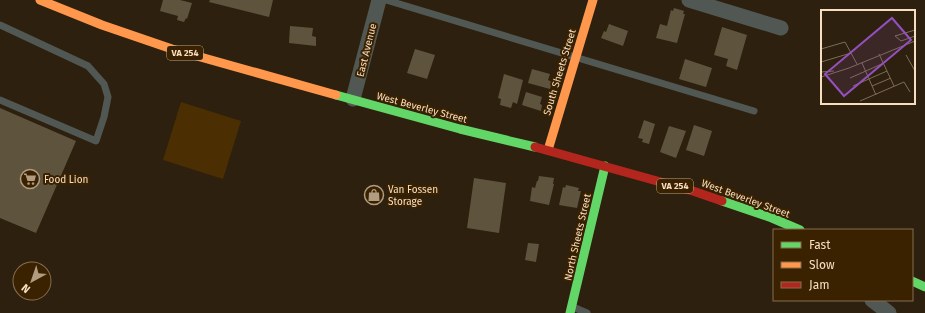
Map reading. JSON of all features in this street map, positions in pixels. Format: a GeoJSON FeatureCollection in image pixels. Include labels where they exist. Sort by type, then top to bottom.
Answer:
{"type":"FeatureCollection","features":[{"type":"Feature","properties":{"kind":"main road","name":"West Beverley Street"},"geometry":{"type":"LineString","coordinates":[[40,0],[102,25],[156,44],[460,130],[548,150],[692,191],[760,214],[798,229]]}},
{"type":"Feature","properties":{"kind":"main road","name":"South Sheets Street"},"geometry":{"type":"LineString","coordinates":[[548,150],[593,0]]}},
{"type":"Feature","properties":{"kind":"main road","name":"North Sheets Street"},"geometry":{"type":"LineString","coordinates":[[571,310],[605,166]]}},
{"type":"Feature","properties":{"kind":"main road"},"geometry":{"type":"LineString","coordinates":[[913,281],[925,287]]}},
{"type":"Feature","properties":{"kind":"street","name":"East Avenue"},"geometry":{"type":"LineString","coordinates":[[353,100],[379,0]]}},
{"type":"Feature","properties":{"kind":"street"},"geometry":{"type":"LineString","coordinates":[[689,0],[781,28]]}},
{"type":"Feature","properties":{"kind":"street"},"geometry":{"type":"LineString","coordinates":[[873,301],[889,313]]}},
{"type":"Feature","properties":{"kind":"lane"},"geometry":{"type":"LineString","coordinates":[[386,0],[754,111]]}},
{"type":"Feature","properties":{"kind":"lane"},"geometry":{"type":"LineString","coordinates":[[0,25],[88,66],[104,84],[108,97],[104,117],[96,141],[0,100]]}},
{"type":"Feature","properties":{"kind":"lane"},"geometry":{"type":"LineString","coordinates":[[571,310],[587,313]]}},
{"type":"Feature","properties":{"kind":"shaded area"},"geometry":{"type":"Polygon","coordinates":[[[181,102],[241,121],[223,179],[163,160],[181,102]]]}},
{"type":"Feature","properties":{"kind":"building"},"geometry":{"type":"Polygon","coordinates":[[[163,0],[180,0],[192,3],[187,19],[186,18],[184,22],[177,20],[178,16],[160,11],[163,0]]]}},
{"type":"Feature","properties":{"kind":"building"},"geometry":{"type":"Polygon","coordinates":[[[210,0],[273,0],[269,17],[209,2],[210,0]]]}},
{"type":"Feature","properties":{"kind":"building"},"geometry":{"type":"Polygon","coordinates":[[[674,8],[684,11],[683,14],[685,14],[677,43],[656,38],[660,24],[667,26],[671,10],[673,11],[674,8]]]}},
{"type":"Feature","properties":{"kind":"building"},"geometry":{"type":"Polygon","coordinates":[[[609,24],[628,31],[623,46],[601,38],[604,31],[606,32],[609,24]]]}},
{"type":"Feature","properties":{"kind":"building"},"geometry":{"type":"Polygon","coordinates":[[[290,26],[313,28],[312,36],[316,37],[316,46],[289,43],[290,26]]]}},
{"type":"Feature","properties":{"kind":"building"},"geometry":{"type":"Polygon","coordinates":[[[722,27],[747,35],[737,70],[726,66],[728,59],[714,55],[722,27]]]}},
{"type":"Feature","properties":{"kind":"building"},"geometry":{"type":"Polygon","coordinates":[[[415,49],[435,55],[427,79],[407,73],[415,49]]]}},
{"type":"Feature","properties":{"kind":"building"},"geometry":{"type":"Polygon","coordinates":[[[685,59],[712,68],[706,87],[679,79],[685,59]]]}},
{"type":"Feature","properties":{"kind":"building"},"geometry":{"type":"Polygon","coordinates":[[[532,69],[550,74],[548,80],[552,82],[550,89],[528,83],[532,69]]]}},
{"type":"Feature","properties":{"kind":"building"},"geometry":{"type":"Polygon","coordinates":[[[504,74],[523,80],[517,104],[513,102],[511,108],[500,105],[501,99],[498,98],[504,74]]]}},
{"type":"Feature","properties":{"kind":"building"},"geometry":{"type":"Polygon","coordinates":[[[526,92],[542,97],[540,104],[542,105],[541,111],[522,105],[526,92]]]}},
{"type":"Feature","properties":{"kind":"building","name":"Food Lion"},"geometry":{"type":"Polygon","coordinates":[[[0,108],[76,141],[36,233],[0,218],[0,108]]]}},
{"type":"Feature","properties":{"kind":"building"},"geometry":{"type":"Polygon","coordinates":[[[644,120],[655,124],[649,144],[642,142],[643,139],[638,138],[644,120]]]}},
{"type":"Feature","properties":{"kind":"building"},"geometry":{"type":"Polygon","coordinates":[[[694,125],[712,131],[704,156],[686,150],[694,125]]]}},
{"type":"Feature","properties":{"kind":"building"},"geometry":{"type":"Polygon","coordinates":[[[669,126],[686,131],[676,158],[660,152],[669,126]]]}},
{"type":"Feature","properties":{"kind":"building"},"geometry":{"type":"Polygon","coordinates":[[[539,176],[554,178],[549,205],[530,201],[532,187],[535,188],[539,176]]]}},
{"type":"Feature","properties":{"kind":"building"},"geometry":{"type":"Polygon","coordinates":[[[474,178],[506,183],[499,233],[467,228],[474,178]]]}},
{"type":"Feature","properties":{"kind":"building"},"geometry":{"type":"Polygon","coordinates":[[[566,185],[579,188],[578,191],[581,191],[577,208],[559,205],[563,187],[565,188],[566,185]]]}},
{"type":"Feature","properties":{"kind":"building"},"geometry":{"type":"Polygon","coordinates":[[[528,243],[539,244],[536,262],[525,260],[528,243]]]}},
{"type":"Feature","properties":{"kind":"traffic: fast"},"geometry":{"type":"LineString","coordinates":[[336,95],[460,129],[535,147]]}},
{"type":"Feature","properties":{"kind":"traffic: fast"},"geometry":{"type":"LineString","coordinates":[[570,313],[605,166]]}},
{"type":"Feature","properties":{"kind":"traffic: fast"},"geometry":{"type":"LineString","coordinates":[[722,201],[772,218],[798,229]]}},
{"type":"Feature","properties":{"kind":"traffic: fast"},"geometry":{"type":"LineString","coordinates":[[913,281],[925,287]]}},
{"type":"Feature","properties":{"kind":"traffic: slow"},"geometry":{"type":"LineString","coordinates":[[40,0],[102,25],[172,49],[336,95]]}},
{"type":"Feature","properties":{"kind":"traffic: slow"},"geometry":{"type":"LineString","coordinates":[[548,150],[593,0]]}},
{"type":"Feature","properties":{"kind":"traffic: jam"},"geometry":{"type":"LineString","coordinates":[[535,147],[693,191],[722,201]]}},
{"type":"Feature","properties":{"kind":"place","name":"Food Lion"},"geometry":{"type":"Point","coordinates":[30,179]}},
{"type":"Feature","properties":{"kind":"place","name":"Van Fossen Storage"},"geometry":{"type":"Point","coordinates":[374,195]}}]}
